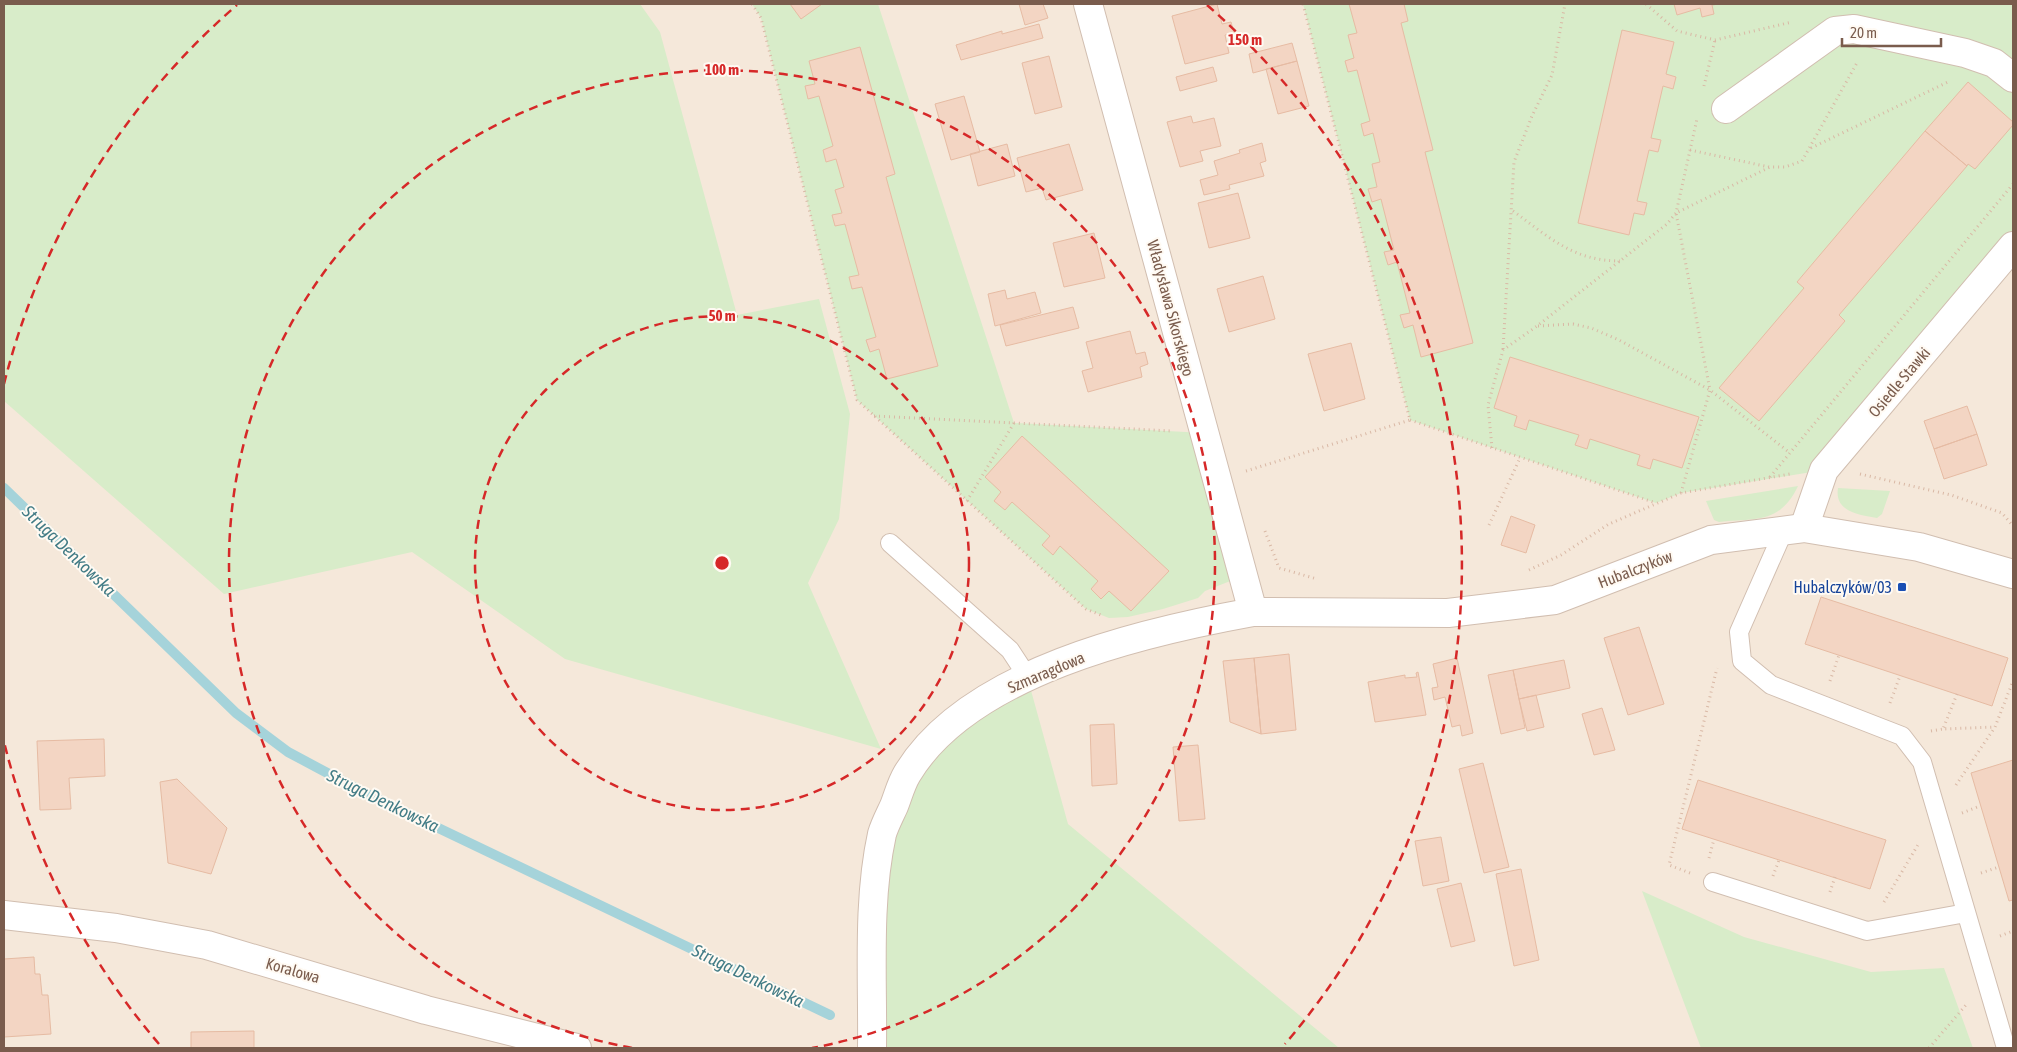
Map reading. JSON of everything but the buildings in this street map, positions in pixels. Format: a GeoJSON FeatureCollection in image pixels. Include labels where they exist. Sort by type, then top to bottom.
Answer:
{"type":"FeatureCollection","features":[{"type":"Feature","properties":{"kind":"street","name":"Władysława Sikorskiego"},"geometry":{"type":"LineString","coordinates":[[1088,4],[1253,612]]}},
{"type":"Feature","properties":{"kind":"street"},"geometry":{"type":"LineString","coordinates":[[1726,109],[1835,31],[1854,29],[1965,53],[2004,70]]}},
{"type":"Feature","properties":{"kind":"street","name":"Osiedle Stawki"},"geometry":{"type":"LineString","coordinates":[[1794,529],[1824,470],[2013,246]]}},
{"type":"Feature","properties":{"kind":"street","name":"Hubalczyków"},"geometry":{"type":"LineString","coordinates":[[1253,612],[1448,613],[1555,600],[1711,540],[1794,529],[1919,546],[2013,574]]}},
{"type":"Feature","properties":{"kind":"street","name":"Szmaragdowa"},"geometry":{"type":"LineString","coordinates":[[872,1048],[874,889],[883,832],[906,774],[938,736],[981,702],[1027,676],[1130,639],[1253,612]]}},
{"type":"Feature","properties":{"kind":"street","name":"Koralowa"},"geometry":{"type":"LineString","coordinates":[[4,915],[116,928],[207,945],[426,1010],[577,1048]]}},
{"type":"Feature","properties":{"kind":"lane"},"geometry":{"type":"LineString","coordinates":[[1794,529],[1738,632],[1742,661],[1771,685],[1902,736],[1922,762],[2006,1048]]}},
{"type":"Feature","properties":{"kind":"lane"},"geometry":{"type":"LineString","coordinates":[[890,543],[1010,650],[1027,676]]}},
{"type":"Feature","properties":{"kind":"lane"},"geometry":{"type":"LineString","coordinates":[[1714,882],[1867,931],[1966,913]]}},
{"type":"Feature","properties":{"kind":"path"},"geometry":{"type":"LineString","coordinates":[[752,4],[761,18],[856,400],[1086,609],[1109,618]]}},
{"type":"Feature","properties":{"kind":"path"},"geometry":{"type":"LineString","coordinates":[[1303,4],[1410,420]]}},
{"type":"Feature","properties":{"kind":"path"},"geometry":{"type":"LineString","coordinates":[[1492,448],[1488,405],[1503,350],[1514,162],[1532,116],[1552,75],[1565,4]]}},
{"type":"Feature","properties":{"kind":"path"},"geometry":{"type":"LineString","coordinates":[[1690,150],[1770,167],[1785,167],[1802,161],[1811,148],[1872,34]]}},
{"type":"Feature","properties":{"kind":"path"},"geometry":{"type":"LineString","coordinates":[[1702,94],[1715,40]]}},
{"type":"Feature","properties":{"kind":"path"},"geometry":{"type":"LineString","coordinates":[[1811,148],[1979,68],[2004,70]]}},
{"type":"Feature","properties":{"kind":"path"},"geometry":{"type":"LineString","coordinates":[[1681,493],[1710,390],[1676,213],[1698,114]]}},
{"type":"Feature","properties":{"kind":"path"},"geometry":{"type":"LineString","coordinates":[[1503,350],[1538,326],[1621,261],[1667,224],[1676,213],[1770,167]]}},
{"type":"Feature","properties":{"kind":"path"},"geometry":{"type":"LineString","coordinates":[[1769,478],[2013,184]]}},
{"type":"Feature","properties":{"kind":"path"},"geometry":{"type":"LineString","coordinates":[[1512,211],[1570,251],[1604,261],[1621,261]]}},
{"type":"Feature","properties":{"kind":"path"},"geometry":{"type":"LineString","coordinates":[[1538,326],[1557,324],[1590,328],[1618,340],[1710,390],[1790,453]]}},
{"type":"Feature","properties":{"kind":"path"},"geometry":{"type":"LineString","coordinates":[[874,416],[1205,433]]}},
{"type":"Feature","properties":{"kind":"path"},"geometry":{"type":"LineString","coordinates":[[1237,474],[1410,420],[1656,503]]}},
{"type":"Feature","properties":{"kind":"path"},"geometry":{"type":"LineString","coordinates":[[967,501],[1014,423]]}},
{"type":"Feature","properties":{"kind":"path"},"geometry":{"type":"LineString","coordinates":[[1490,525],[1520,458]]}},
{"type":"Feature","properties":{"kind":"path"},"geometry":{"type":"LineString","coordinates":[[1522,571],[1530,570],[1562,555],[1609,524],[1681,493],[1824,470],[1858,474],[1951,495],[2002,513],[2013,526]]}},
{"type":"Feature","properties":{"kind":"path"},"geometry":{"type":"LineString","coordinates":[[1264,527],[1279,568],[1320,580]]}},
{"type":"Feature","properties":{"kind":"path"},"geometry":{"type":"LineString","coordinates":[[1714,882],[1670,865],[1718,662]]}},
{"type":"Feature","properties":{"kind":"path"},"geometry":{"type":"LineString","coordinates":[[1957,694],[1943,729],[1995,727]]}},
{"type":"Feature","properties":{"kind":"path"},"geometry":{"type":"LineString","coordinates":[[1929,1048],[1964,1005]]}},
{"type":"Feature","properties":{"kind":"shaded area"},"geometry":{"type":"Polygon","coordinates":[[[4,4],[2013,4],[2013,1048],[4,1048],[4,4]]]}},
{"type":"Feature","properties":{"kind":"green space"},"geometry":{"type":"Polygon","coordinates":[[[4,4],[640,4],[660,32],[737,315],[819,299],[850,414],[839,519],[808,583],[881,749],[565,659],[412,552],[224,594],[4,401],[4,4]]]}},
{"type":"Feature","properties":{"kind":"green space"},"geometry":{"type":"Polygon","coordinates":[[[752,4],[878,4],[1014,423],[1205,433],[1243,576],[1205,591],[1198,598],[1128,617],[1109,618],[1086,609],[857,400],[761,18],[752,4]]]}},
{"type":"Feature","properties":{"kind":"green space"},"geometry":{"type":"Polygon","coordinates":[[[1303,4],[2013,4],[2013,246],[1824,470],[1681,493],[1656,503],[1410,420],[1303,4]]]}},
{"type":"Feature","properties":{"kind":"green space"},"geometry":{"type":"Polygon","coordinates":[[[1798,486],[1783,507],[1766,517],[1756,519],[1719,522],[1714,520],[1706,501],[1798,486]]]}},
{"type":"Feature","properties":{"kind":"green space"},"geometry":{"type":"Polygon","coordinates":[[[1838,488],[1890,491],[1882,514],[1877,518],[1856,514],[1844,507],[1838,496],[1838,488]]]}},
{"type":"Feature","properties":{"kind":"green space"},"geometry":{"type":"Polygon","coordinates":[[[1027,676],[1068,824],[1339,1048],[872,1048],[875,889],[906,775],[1027,676]]]}},
{"type":"Feature","properties":{"kind":"green space"},"geometry":{"type":"Polygon","coordinates":[[[1642,891],[1744,937],[1871,972],[1944,968],[1973,1048],[1701,1048],[1642,891]]]}},
{"type":"Feature","properties":{"kind":"waterway","name":"Struga Denkowska"},"geometry":{"type":"LineString","coordinates":[[4,488],[236,713],[288,752],[363,792],[830,1015]]}},
{"type":"Feature","properties":{"kind":"place","name":"Hubalczyków/03"},"geometry":{"type":"Point","coordinates":[1902,587]}}]}
